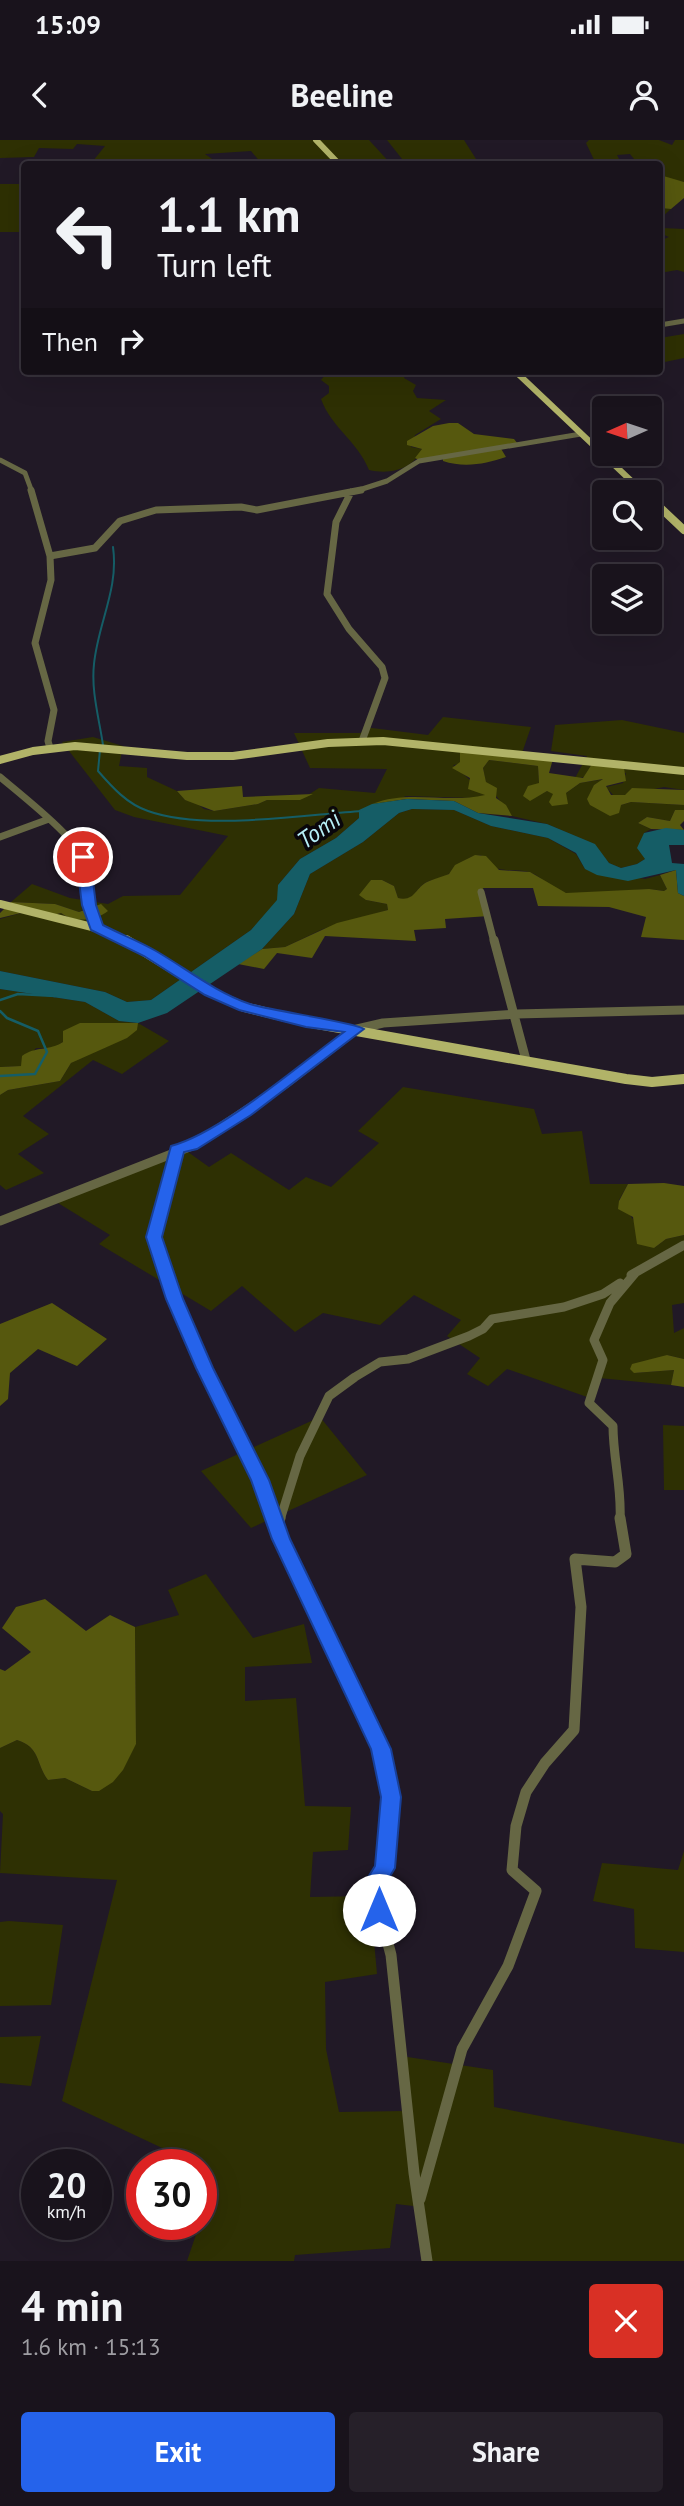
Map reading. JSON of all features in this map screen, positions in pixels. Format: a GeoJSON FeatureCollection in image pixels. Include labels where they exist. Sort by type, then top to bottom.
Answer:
{"type":"FeatureCollection","features":[{"type":"Feature","properties":{"kind":"main road"},"geometry":{"type":"LineString","coordinates":[[316,140],[336,161]]}},
{"type":"Feature","properties":{"kind":"main road"},"geometry":{"type":"LineString","coordinates":[[519,375],[630,480]]}},
{"type":"Feature","properties":{"kind":"main road"},"geometry":{"type":"LineString","coordinates":[[662,509],[684,530]]}},
{"type":"Feature","properties":{"kind":"main road"},"geometry":{"type":"LineString","coordinates":[[0,761],[50,748],[88,746],[187,757],[233,756],[362,741],[684,771]]}},
{"type":"Feature","properties":{"kind":"main road"},"geometry":{"type":"LineString","coordinates":[[0,904],[96,928],[149,953],[205,989],[254,1010],[306,1023],[357,1029],[626,1079],[652,1082],[684,1079]]}},
{"type":"Feature","properties":{"kind":"street"},"geometry":{"type":"LineString","coordinates":[[663,324],[684,321]]}},
{"type":"Feature","properties":{"kind":"street"},"geometry":{"type":"LineString","coordinates":[[50,556],[94,548],[103,542],[120,521],[156,510],[242,507],[257,510],[351,492],[387,481],[419,461],[581,434]]}},
{"type":"Feature","properties":{"kind":"street"},"geometry":{"type":"LineString","coordinates":[[0,460],[25,473],[40,515],[50,556],[51,580],[36,643],[54,709],[48,741],[50,748]]}},
{"type":"Feature","properties":{"kind":"street"},"geometry":{"type":"LineString","coordinates":[[351,492],[335,522],[327,594],[349,629],[382,667],[385,678],[362,741]]}},
{"type":"Feature","properties":{"kind":"street"},"geometry":{"type":"LineString","coordinates":[[0,777],[49,819],[83,857],[89,905],[96,928]]}},
{"type":"Feature","properties":{"kind":"street"},"geometry":{"type":"LineString","coordinates":[[0,837],[49,819]]}},
{"type":"Feature","properties":{"kind":"street"},"geometry":{"type":"LineString","coordinates":[[481,892],[516,1014],[526,1060]]}},
{"type":"Feature","properties":{"kind":"street"},"geometry":{"type":"LineString","coordinates":[[0,1222],[177,1149],[192,1146],[246,1111],[357,1029],[383,1023],[516,1014],[684,1010]]}},
{"type":"Feature","properties":{"kind":"street"},"geometry":{"type":"LineString","coordinates":[[177,1149],[154,1237],[174,1299],[204,1368],[260,1480],[277,1528],[381,1749],[391,1797],[385,1868],[373,1887],[391,1955],[428,2261]]}},
{"type":"Feature","properties":{"kind":"street"},"geometry":{"type":"LineString","coordinates":[[277,1528],[300,1456],[329,1396],[355,1377],[380,1362],[408,1359],[469,1336],[483,1329],[492,1319],[564,1307],[603,1294],[684,1245]]}},
{"type":"Feature","properties":{"kind":"street"},"geometry":{"type":"LineString","coordinates":[[419,2204],[462,2049],[508,1966],[536,1891],[512,1870],[513,1843],[524,1792],[549,1757],[575,1730],[581,1607],[575,1559],[615,1562],[626,1554],[619,1527],[621,1500],[613,1455],[613,1426],[589,1403],[603,1360],[594,1340],[605,1309],[619,1287],[636,1272]]}},
{"type":"Feature","properties":{"kind":"shaded area"},"geometry":{"type":"Polygon","coordinates":[[[0,140],[369,140],[388,161],[259,161],[251,151],[205,154],[215,161],[93,161],[105,146],[77,144],[73,149],[39,148],[34,157],[0,158],[0,140]]]}},
{"type":"Feature","properties":{"kind":"shaded area"},"geometry":{"type":"Polygon","coordinates":[[[387,140],[464,140],[476,159],[535,161],[404,161],[387,140]]]}},
{"type":"Feature","properties":{"kind":"shaded area"},"geometry":{"type":"Polygon","coordinates":[[[589,140],[659,140],[672,145],[675,140],[684,140],[684,182],[663,178],[663,161],[636,161],[630,154],[617,155],[620,161],[595,161],[586,143],[589,140]]]}},
{"type":"Feature","properties":{"kind":"shaded area"},"geometry":{"type":"Polygon","coordinates":[[[62,159],[93,161],[61,161],[62,159]]]}},
{"type":"Feature","properties":{"kind":"shaded area"},"geometry":{"type":"Polygon","coordinates":[[[663,176],[684,182],[684,198],[671,209],[663,208],[663,176]]]}},
{"type":"Feature","properties":{"kind":"shaded area"},"geometry":{"type":"Polygon","coordinates":[[[0,184],[21,184],[21,232],[0,232],[0,184]]]}},
{"type":"Feature","properties":{"kind":"shaded area"},"geometry":{"type":"Polygon","coordinates":[[[663,208],[671,209],[663,216],[663,208]]]}},
{"type":"Feature","properties":{"kind":"shaded area"},"geometry":{"type":"Polygon","coordinates":[[[663,228],[684,229],[684,272],[677,270],[663,272],[663,240],[669,237],[663,234],[663,228]]]}},
{"type":"Feature","properties":{"kind":"shaded area"},"geometry":{"type":"Polygon","coordinates":[[[684,334],[684,358],[663,362],[663,338],[684,334]]]}},
{"type":"Feature","properties":{"kind":"shaded area"},"geometry":{"type":"Polygon","coordinates":[[[325,375],[405,375],[404,378],[416,385],[413,391],[417,398],[446,400],[429,411],[441,419],[415,435],[411,447],[422,449],[413,461],[393,471],[369,470],[358,451],[325,409],[321,399],[329,393],[329,386],[321,380],[325,375]]]}},
{"type":"Feature","properties":{"kind":"shaded area"},"geometry":{"type":"Polygon","coordinates":[[[458,423],[474,434],[514,439],[518,444],[500,447],[506,457],[483,463],[451,463],[443,461],[443,456],[421,461],[415,458],[422,449],[407,445],[407,441],[433,426],[458,423]]]}},
{"type":"Feature","properties":{"kind":"shaded area"},"geometry":{"type":"Polygon","coordinates":[[[443,717],[531,727],[521,756],[453,765],[487,795],[473,798],[406,796],[359,818],[336,838],[300,859],[278,885],[278,900],[251,930],[151,1000],[127,1002],[105,992],[0,971],[0,919],[25,912],[46,917],[61,913],[68,918],[90,918],[95,903],[79,912],[55,904],[11,902],[32,884],[70,898],[108,904],[123,896],[180,895],[228,836],[134,817],[115,810],[62,742],[93,737],[123,746],[119,766],[147,768],[147,777],[177,791],[185,800],[214,811],[267,800],[300,800],[319,788],[375,793],[387,769],[310,768],[294,733],[361,733],[364,727],[428,735],[443,717]]]}},
{"type":"Feature","properties":{"kind":"shaded area"},"geometry":{"type":"Polygon","coordinates":[[[622,720],[684,733],[684,790],[664,787],[615,797],[606,787],[623,783],[626,773],[575,778],[587,756],[551,751],[555,725],[622,720]]]}},
{"type":"Feature","properties":{"kind":"shaded area"},"geometry":{"type":"Polygon","coordinates":[[[460,750],[553,759],[549,773],[583,778],[592,764],[624,768],[626,781],[606,786],[611,795],[625,795],[632,788],[684,790],[684,805],[631,802],[621,805],[619,813],[610,816],[590,805],[587,799],[594,785],[603,779],[580,783],[566,793],[568,804],[552,806],[549,802],[553,794],[547,791],[530,801],[523,796],[528,786],[539,783],[538,766],[489,760],[483,768],[486,782],[497,788],[496,798],[506,805],[512,816],[478,813],[454,801],[407,799],[372,804],[400,798],[485,795],[468,789],[470,778],[452,768],[460,762],[460,750]]]}},
{"type":"Feature","properties":{"kind":"shaded area"},"geometry":{"type":"Polygon","coordinates":[[[489,760],[538,766],[539,783],[530,800],[547,791],[566,793],[580,783],[605,779],[594,785],[621,805],[631,802],[684,805],[684,810],[675,810],[670,821],[647,817],[638,823],[651,829],[644,833],[641,844],[645,859],[621,868],[609,863],[594,844],[547,824],[512,816],[486,783],[483,768],[489,760]]]}},
{"type":"Feature","properties":{"kind":"shaded area"},"geometry":{"type":"Polygon","coordinates":[[[242,786],[243,797],[313,794],[300,800],[267,800],[214,811],[185,800],[177,791],[242,786]]]}},
{"type":"Feature","properties":{"kind":"shaded area"},"geometry":{"type":"Polygon","coordinates":[[[412,809],[454,810],[491,826],[548,838],[576,854],[585,869],[645,879],[660,875],[667,889],[590,894],[560,892],[530,872],[501,869],[493,866],[481,855],[467,859],[445,876],[425,883],[408,899],[398,898],[394,886],[382,880],[371,880],[366,900],[387,904],[388,910],[323,929],[285,947],[262,949],[294,914],[310,874],[363,842],[399,813],[412,809]]]}},
{"type":"Feature","properties":{"kind":"shaded area"},"geometry":{"type":"Polygon","coordinates":[[[675,810],[684,810],[684,821],[680,825],[684,830],[651,829],[638,823],[647,817],[670,821],[675,810]]]}},
{"type":"Feature","properties":{"kind":"shaded area"},"geometry":{"type":"Polygon","coordinates":[[[475,855],[486,856],[499,870],[530,872],[566,893],[649,889],[664,891],[667,889],[660,875],[676,870],[678,893],[684,896],[684,940],[641,937],[646,917],[609,907],[538,906],[533,888],[483,888],[489,916],[445,919],[446,928],[414,930],[416,941],[325,936],[312,958],[277,953],[264,969],[238,964],[262,949],[285,947],[337,923],[388,910],[387,904],[366,900],[359,895],[371,880],[382,880],[394,886],[398,898],[404,899],[427,882],[449,874],[455,865],[475,855]]]}},
{"type":"Feature","properties":{"kind":"shaded area"},"geometry":{"type":"Polygon","coordinates":[[[11,902],[55,904],[79,912],[101,904],[108,911],[84,920],[61,913],[46,917],[25,912],[0,918],[0,913],[11,902]]]}},
{"type":"Feature","properties":{"kind":"shaded area"},"geometry":{"type":"Polygon","coordinates":[[[0,989],[85,1002],[119,1021],[138,1023],[169,1041],[122,1074],[93,1060],[23,1116],[49,1134],[18,1154],[44,1173],[6,1190],[0,1185],[0,1095],[8,1090],[60,1081],[71,1063],[138,1024],[92,1023],[54,1048],[36,1048],[22,1066],[0,1067],[0,989]]]}},
{"type":"Feature","properties":{"kind":"shaded area"},"geometry":{"type":"Polygon","coordinates":[[[80,1023],[138,1023],[137,1030],[127,1038],[71,1063],[60,1081],[8,1090],[0,1095],[0,1067],[21,1066],[22,1056],[63,1042],[63,1031],[80,1023]]]}},
{"type":"Feature","properties":{"kind":"shaded area"},"geometry":{"type":"Polygon","coordinates":[[[403,1087],[534,1109],[542,1134],[582,1131],[590,1184],[628,1184],[619,1200],[654,1248],[666,1239],[684,1235],[684,1303],[672,1305],[674,1333],[684,1328],[684,1359],[667,1355],[634,1373],[674,1370],[671,1385],[599,1378],[590,1398],[507,1369],[488,1386],[467,1374],[480,1358],[447,1336],[461,1320],[414,1295],[380,1325],[323,1313],[295,1332],[242,1286],[211,1311],[99,1244],[110,1235],[58,1203],[181,1147],[209,1167],[231,1153],[289,1190],[306,1177],[331,1187],[379,1143],[358,1131],[403,1087]]]}},
{"type":"Feature","properties":{"kind":"shaded area"},"geometry":{"type":"Polygon","coordinates":[[[664,1183],[684,1186],[684,1235],[666,1239],[654,1248],[637,1244],[633,1217],[618,1209],[619,1201],[628,1184],[664,1183]]]}},
{"type":"Feature","properties":{"kind":"shaded area"},"geometry":{"type":"Polygon","coordinates":[[[52,1303],[107,1339],[77,1366],[38,1349],[10,1373],[8,1399],[0,1406],[0,1324],[52,1303]]]}},
{"type":"Feature","properties":{"kind":"shaded area"},"geometry":{"type":"Polygon","coordinates":[[[667,1355],[684,1359],[684,1387],[671,1385],[674,1370],[634,1373],[630,1369],[632,1364],[667,1355]]]}},
{"type":"Feature","properties":{"kind":"shaded area"},"geometry":{"type":"Polygon","coordinates":[[[320,1417],[367,1475],[251,1528],[201,1471],[320,1417]]]}},
{"type":"Feature","properties":{"kind":"shaded area"},"geometry":{"type":"Polygon","coordinates":[[[663,1425],[684,1426],[684,1490],[664,1490],[663,1425]]]}},
{"type":"Feature","properties":{"kind":"shaded area"},"geometry":{"type":"Polygon","coordinates":[[[206,1574],[253,1638],[304,1624],[312,1663],[245,1667],[245,1701],[296,1698],[305,1806],[351,1807],[348,1850],[313,1852],[310,1897],[370,1896],[377,1974],[325,1982],[326,2049],[339,2112],[405,2111],[401,2056],[493,2070],[494,2107],[684,2144],[684,2261],[425,2261],[422,2207],[396,2204],[390,2248],[295,2255],[294,2261],[187,2261],[194,2240],[217,2240],[217,2149],[164,2149],[62,2101],[117,1880],[0,1873],[3,1814],[0,1811],[0,1748],[17,1740],[25,1743],[34,1751],[48,1780],[65,1778],[92,1791],[136,1744],[135,1627],[179,1615],[168,1590],[206,1574]]]}},
{"type":"Feature","properties":{"kind":"shaded area"},"geometry":{"type":"Polygon","coordinates":[[[45,1599],[86,1631],[110,1615],[135,1627],[136,1744],[123,1770],[113,1782],[99,1791],[92,1791],[65,1778],[48,1780],[34,1751],[25,1743],[17,1740],[0,1748],[0,1669],[5,1671],[31,1652],[2,1628],[16,1607],[45,1599]]]}},
{"type":"Feature","properties":{"kind":"shaded area"},"geometry":{"type":"Polygon","coordinates":[[[684,1851],[684,1952],[635,1948],[634,1909],[593,1901],[602,1863],[678,1870],[684,1851]]]}},
{"type":"Feature","properties":{"kind":"shaded area"},"geometry":{"type":"Polygon","coordinates":[[[0,1922],[63,1925],[51,2005],[0,2006],[0,1922]]]}},
{"type":"Feature","properties":{"kind":"shaded area"},"geometry":{"type":"Polygon","coordinates":[[[41,2036],[31,2086],[0,2083],[0,2037],[41,2036]]]}},
{"type":"Feature","properties":{"kind":"water"},"geometry":{"type":"Polygon","coordinates":[[[407,799],[454,801],[478,813],[547,824],[595,844],[609,863],[621,868],[645,859],[637,848],[644,833],[666,828],[684,830],[684,845],[669,845],[672,863],[684,864],[684,896],[678,893],[676,870],[628,881],[597,875],[585,869],[576,853],[548,838],[491,826],[454,810],[412,809],[399,813],[363,842],[310,874],[294,914],[262,949],[167,1013],[138,1023],[119,1021],[85,1002],[0,989],[0,971],[105,992],[127,1002],[151,1000],[251,930],[277,900],[278,885],[300,859],[336,838],[359,818],[359,810],[372,804],[407,799]]]}},
{"type":"Feature","properties":{"kind":"waterway"},"geometry":{"type":"LineString","coordinates":[[103,745],[93,674],[96,649],[111,592],[113,547]]}},
{"type":"Feature","properties":{"kind":"waterway","name":"Tomi"},"geometry":{"type":"LineString","coordinates":[[100,750],[98,771],[114,789],[140,808],[171,817],[224,821],[362,811]]}},
{"type":"Feature","properties":{"kind":"waterway"},"geometry":{"type":"LineString","coordinates":[[0,1000],[18,994],[55,996]]}},
{"type":"Feature","properties":{"kind":"waterway"},"geometry":{"type":"LineString","coordinates":[[0,1011],[7,1018],[38,1031],[47,1052],[35,1074],[0,1076]]}},
{"type":"Feature","properties":{"kind":"route"},"geometry":{"type":"LineString","coordinates":[[83,857],[89,905],[96,928],[126,940],[210,992],[244,1007],[306,1023],[357,1029],[246,1111],[192,1146],[177,1149],[154,1237],[174,1299],[180,1305],[204,1368],[260,1480],[281,1539],[329,1634],[381,1749],[391,1797],[385,1868],[373,1887],[379,1910]]}}]}
